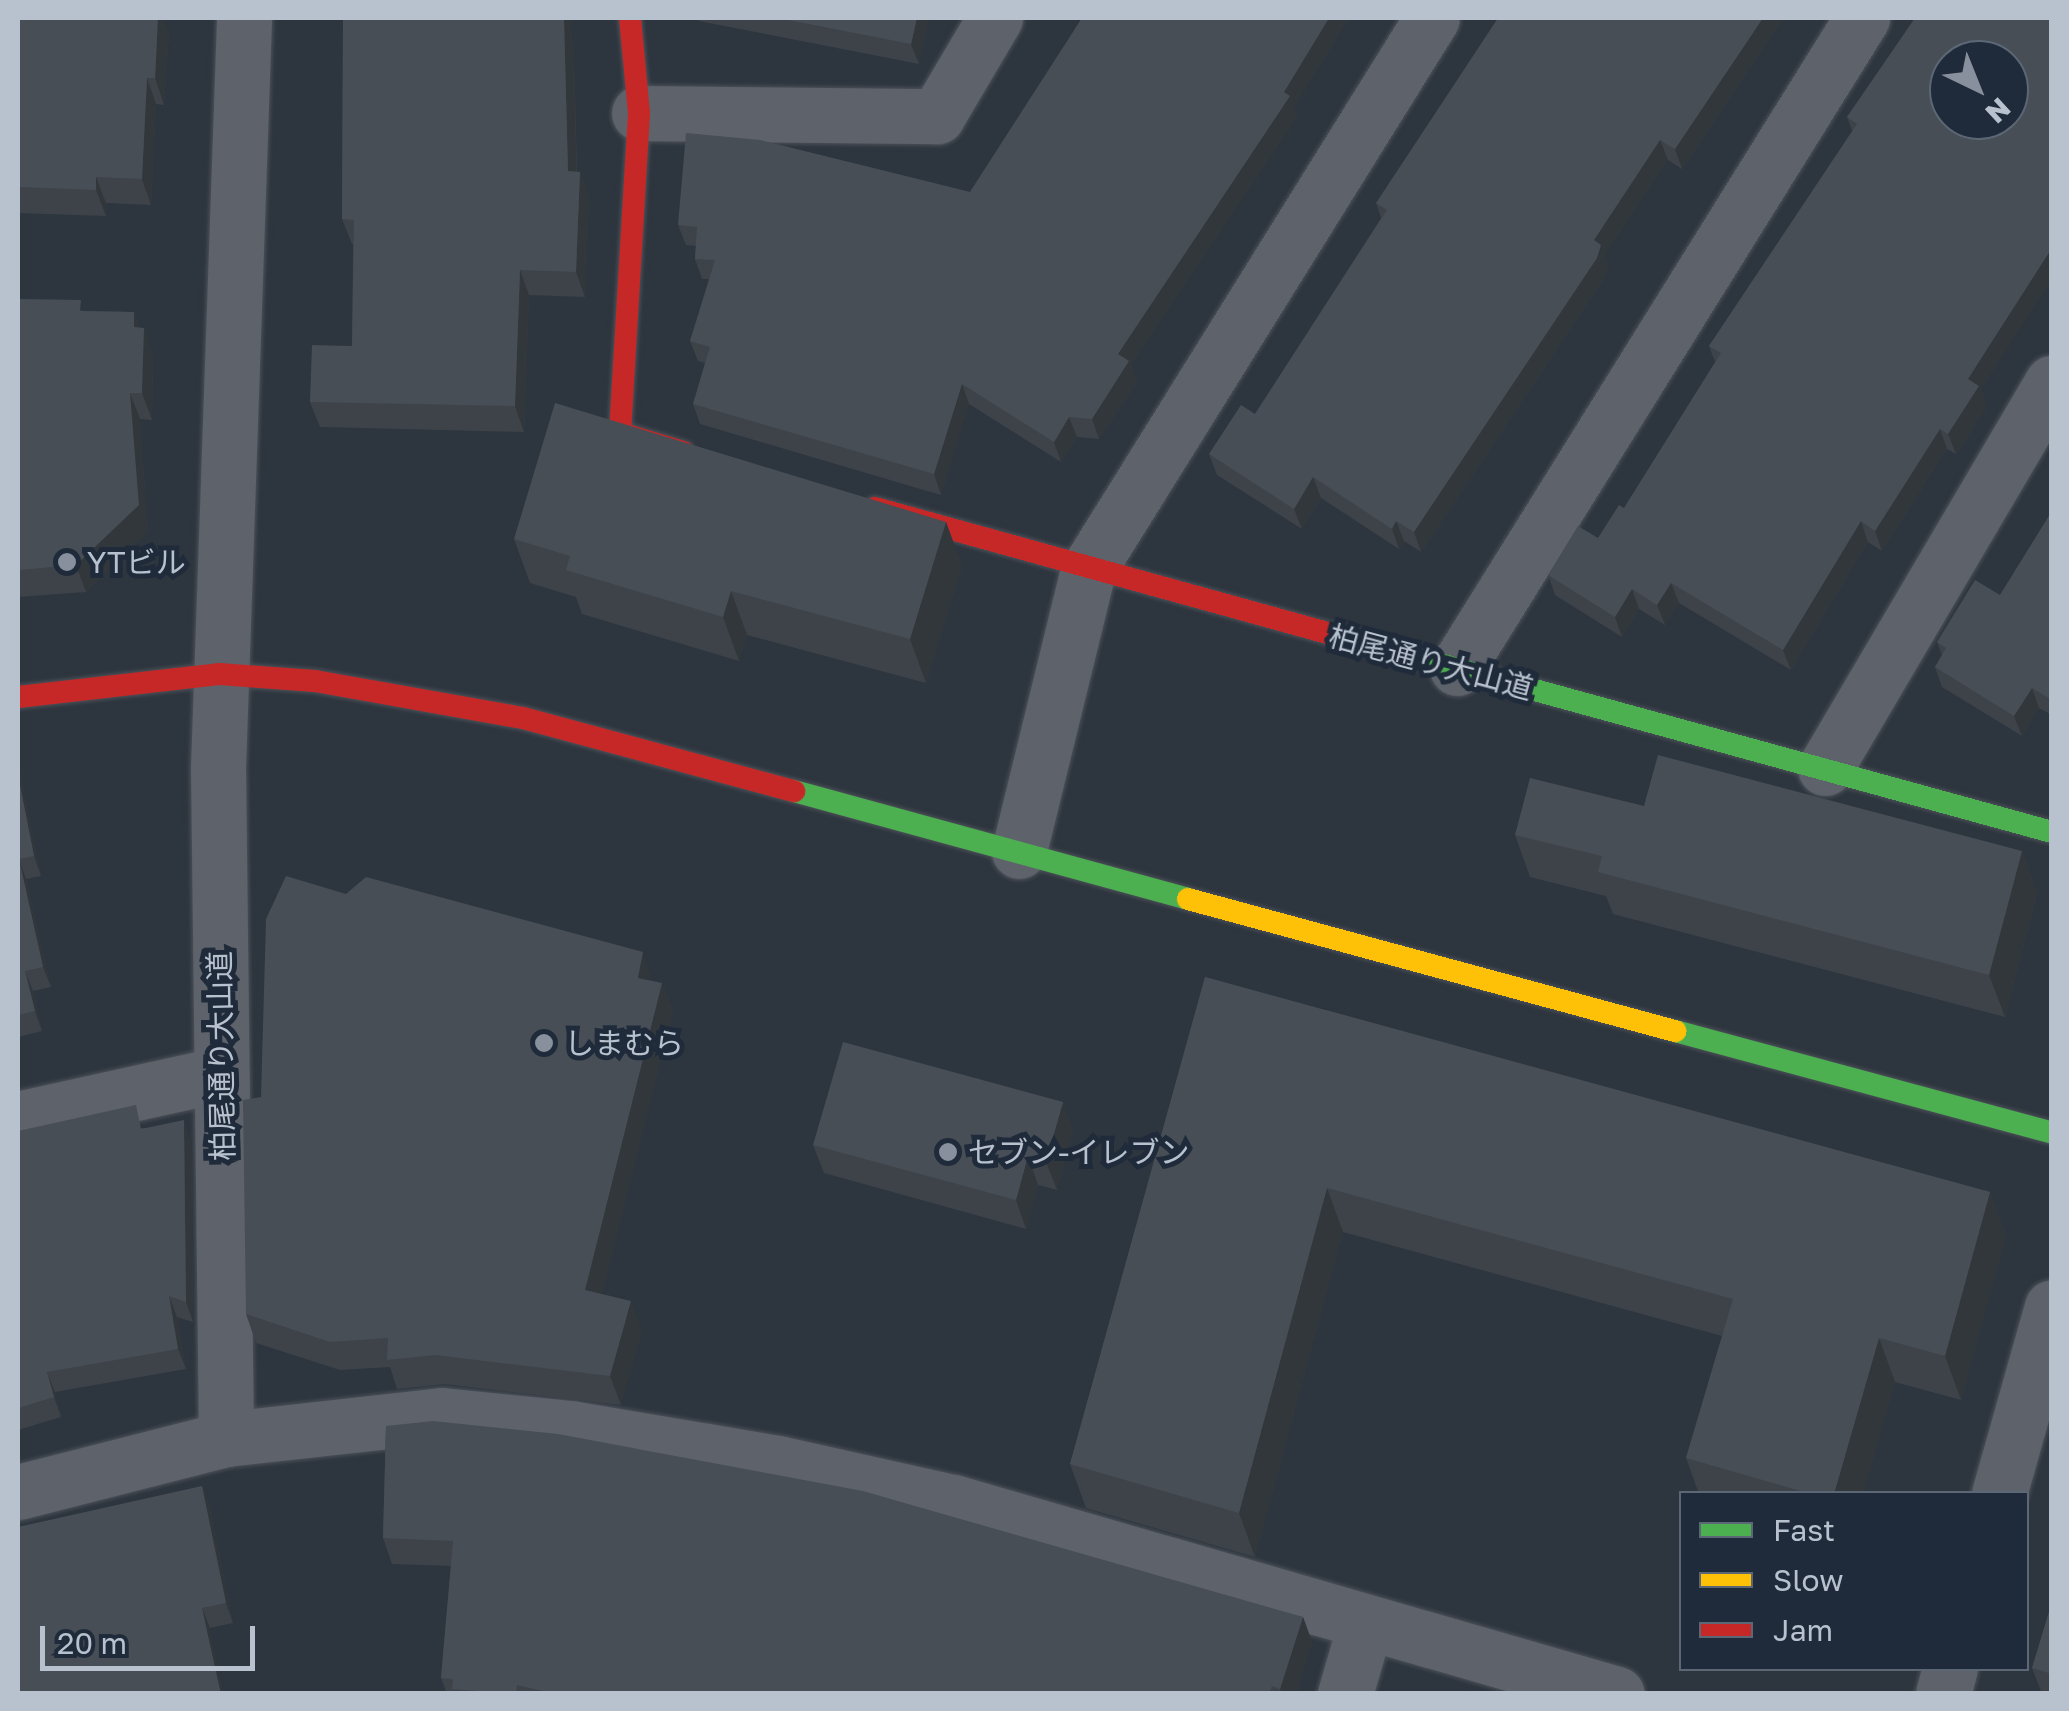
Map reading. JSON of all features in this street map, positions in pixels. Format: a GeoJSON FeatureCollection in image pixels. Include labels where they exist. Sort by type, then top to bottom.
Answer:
{"type":"FeatureCollection","features":[{"type":"Feature","properties":{"kind":"street","name":"柏尾通り大山道"},"geometry":{"type":"LineString","coordinates":[[226,1439],[219,674],[244,18]]}},
{"type":"Feature","properties":{"kind":"street"},"geometry":{"type":"LineString","coordinates":[[630,18],[639,114],[620,434],[714,461]]}},
{"type":"Feature","properties":{"kind":"street"},"geometry":{"type":"LineString","coordinates":[[639,114],[937,116],[995,18]]}},
{"type":"Feature","properties":{"kind":"street"},"geometry":{"type":"LineString","coordinates":[[1019,851],[1088,570],[1432,18]]}},
{"type":"Feature","properties":{"kind":"street"},"geometry":{"type":"LineString","coordinates":[[1457,668],[1862,18]]}},
{"type":"Feature","properties":{"kind":"street"},"geometry":{"type":"LineString","coordinates":[[1825,768],[2052,383]]}},
{"type":"Feature","properties":{"kind":"street","name":"柏尾通り大山道"},"geometry":{"type":"LineString","coordinates":[[844,499],[1088,570],[2052,832]]}},
{"type":"Feature","properties":{"kind":"street"},"geometry":{"type":"LineString","coordinates":[[18,697],[219,674],[315,680],[523,718],[2052,1133]]}},
{"type":"Feature","properties":{"kind":"street"},"geometry":{"type":"LineString","coordinates":[[18,1119],[221,1074]]}},
{"type":"Feature","properties":{"kind":"street"},"geometry":{"type":"LineString","coordinates":[[2000,1491],[2052,1307]]}},
{"type":"Feature","properties":{"kind":"street"},"geometry":{"type":"LineString","coordinates":[[18,1492],[226,1439],[442,1414],[571,1428],[953,1502],[1365,1625],[1617,1694]]}},
{"type":"Feature","properties":{"kind":"street"},"geometry":{"type":"LineString","coordinates":[[1344,1694],[1365,1625]]}},
{"type":"Feature","properties":{"kind":"building"},"geometry":{"type":"Polygon","coordinates":[[[18,18],[158,18],[155,78],[147,78],[142,179],[96,177],[96,190],[18,187],[18,18]]]}},
{"type":"Feature","properties":{"kind":"building"},"geometry":{"type":"Polygon","coordinates":[[[343,18],[564,18],[568,171],[580,172],[576,272],[520,270],[515,406],[310,402],[312,345],[352,346],[354,220],[342,219],[343,18]]]}},
{"type":"Feature","properties":{"kind":"building"},"geometry":{"type":"Polygon","coordinates":[[[778,18],[917,18],[911,44],[778,18]]]}},
{"type":"Feature","properties":{"kind":"building"},"geometry":{"type":"Polygon","coordinates":[[[1082,18],[1329,18],[1284,92],[1290,96],[1118,354],[1129,361],[1092,419],[1069,417],[1054,442],[962,384],[934,474],[693,404],[710,347],[690,341],[715,260],[695,259],[697,227],[678,225],[686,133],[760,140],[970,192],[1082,18]]]}},
{"type":"Feature","properties":{"kind":"building"},"geometry":{"type":"Polygon","coordinates":[[[1498,18],[1763,18],[1675,149],[1660,140],[1594,240],[1601,245],[1597,258],[1414,532],[1396,521],[1392,529],[1313,477],[1294,509],[1209,454],[1241,405],[1255,414],[1387,210],[1376,203],[1498,18]]]}},
{"type":"Feature","properties":{"kind":"building"},"geometry":{"type":"Polygon","coordinates":[[[1915,18],[2052,18],[2052,248],[1968,379],[1979,386],[1948,434],[1940,429],[1875,531],[1861,521],[1783,650],[1671,583],[1657,605],[1632,589],[1615,617],[1548,575],[1578,526],[1598,538],[1619,505],[1624,508],[1721,353],[1709,346],[1857,124],[1847,117],[1915,18]]]}},
{"type":"Feature","properties":{"kind":"building"},"geometry":{"type":"Polygon","coordinates":[[[18,299],[81,300],[80,311],[134,312],[134,327],[144,328],[142,393],[130,393],[139,505],[76,565],[18,570],[18,299]]]}},
{"type":"Feature","properties":{"kind":"building"},"geometry":{"type":"Polygon","coordinates":[[[555,403],[946,522],[910,639],[731,591],[723,617],[566,570],[570,556],[514,539],[555,403]]]}},
{"type":"Feature","properties":{"kind":"building"},"geometry":{"type":"Polygon","coordinates":[[[2052,511],[2052,700],[2032,688],[2014,716],[1935,667],[1946,648],[1937,642],[1975,580],[2000,595],[2052,511]]]}},
{"type":"Feature","properties":{"kind":"building"},"geometry":{"type":"Polygon","coordinates":[[[1658,755],[2022,851],[1989,975],[1598,872],[1602,856],[1515,835],[1530,778],[1644,806],[1658,755]]]}},
{"type":"Feature","properties":{"kind":"building"},"geometry":{"type":"Polygon","coordinates":[[[18,775],[34,856],[19,859],[43,967],[25,971],[35,1011],[18,1015],[18,775]]]}},
{"type":"Feature","properties":{"kind":"building","name":"しまむら"},"geometry":{"type":"Polygon","coordinates":[[[286,876],[346,894],[366,877],[643,952],[638,978],[662,983],[585,1290],[631,1301],[610,1376],[435,1355],[387,1360],[388,1338],[330,1342],[246,1314],[243,1100],[261,1097],[266,919],[286,876]]]}},
{"type":"Feature","properties":{"kind":"building"},"geometry":{"type":"Polygon","coordinates":[[[1205,977],[1990,1192],[1945,1356],[1879,1338],[1835,1491],[1801,1491],[1686,1458],[1733,1299],[1327,1188],[1239,1513],[1070,1464],[1205,977]]]}},
{"type":"Feature","properties":{"kind":"building","name":"セブン-イレブン"},"geometry":{"type":"Polygon","coordinates":[[[843,1042],[1063,1102],[1046,1162],[1028,1156],[1016,1200],[813,1145],[843,1042]]]}},
{"type":"Feature","properties":{"kind":"building"},"geometry":{"type":"Polygon","coordinates":[[[136,1105],[141,1129],[184,1120],[186,1302],[169,1296],[178,1349],[47,1372],[54,1397],[18,1408],[18,1131],[136,1105]]]}},
{"type":"Feature","properties":{"kind":"building"},"geometry":{"type":"Polygon","coordinates":[[[433,1421],[558,1434],[863,1491],[1303,1617],[1280,1689],[1272,1686],[1269,1694],[557,1694],[517,1685],[516,1694],[452,1689],[453,1679],[441,1678],[453,1541],[383,1538],[386,1426],[433,1421]]]}},
{"type":"Feature","properties":{"kind":"building"},"geometry":{"type":"Polygon","coordinates":[[[202,1486],[226,1603],[202,1608],[221,1694],[18,1694],[18,1527],[202,1486]]]}},
{"type":"Feature","properties":{"kind":"building"},"geometry":{"type":"Polygon","coordinates":[[[2052,1602],[2052,1674],[2032,1668],[2052,1602]]]}},
{"type":"Feature","properties":{"kind":"traffic: fast"},"geometry":{"type":"LineString","coordinates":[[1389,650],[2052,832]]}},
{"type":"Feature","properties":{"kind":"traffic: fast"},"geometry":{"type":"LineString","coordinates":[[794,791],[1188,899]]}},
{"type":"Feature","properties":{"kind":"traffic: fast"},"geometry":{"type":"LineString","coordinates":[[1675,1031],[2052,1133]]}},
{"type":"Feature","properties":{"kind":"traffic: slow"},"geometry":{"type":"LineString","coordinates":[[1188,899],[1675,1031]]}},
{"type":"Feature","properties":{"kind":"traffic: jam"},"geometry":{"type":"LineString","coordinates":[[630,18],[639,113],[620,433],[683,452]]}},
{"type":"Feature","properties":{"kind":"traffic: jam"},"geometry":{"type":"LineString","coordinates":[[875,508],[1389,650]]}},
{"type":"Feature","properties":{"kind":"traffic: jam"},"geometry":{"type":"LineString","coordinates":[[18,697],[219,674],[315,681],[523,718],[794,791]]}},
{"type":"Feature","properties":{"kind":"place","name":"YTビル"},"geometry":{"type":"Point","coordinates":[67,562]}},
{"type":"Feature","properties":{"kind":"place","name":"しまむら"},"geometry":{"type":"Point","coordinates":[544,1043]}},
{"type":"Feature","properties":{"kind":"place","name":"セブン-イレブン"},"geometry":{"type":"Point","coordinates":[948,1152]}}]}
